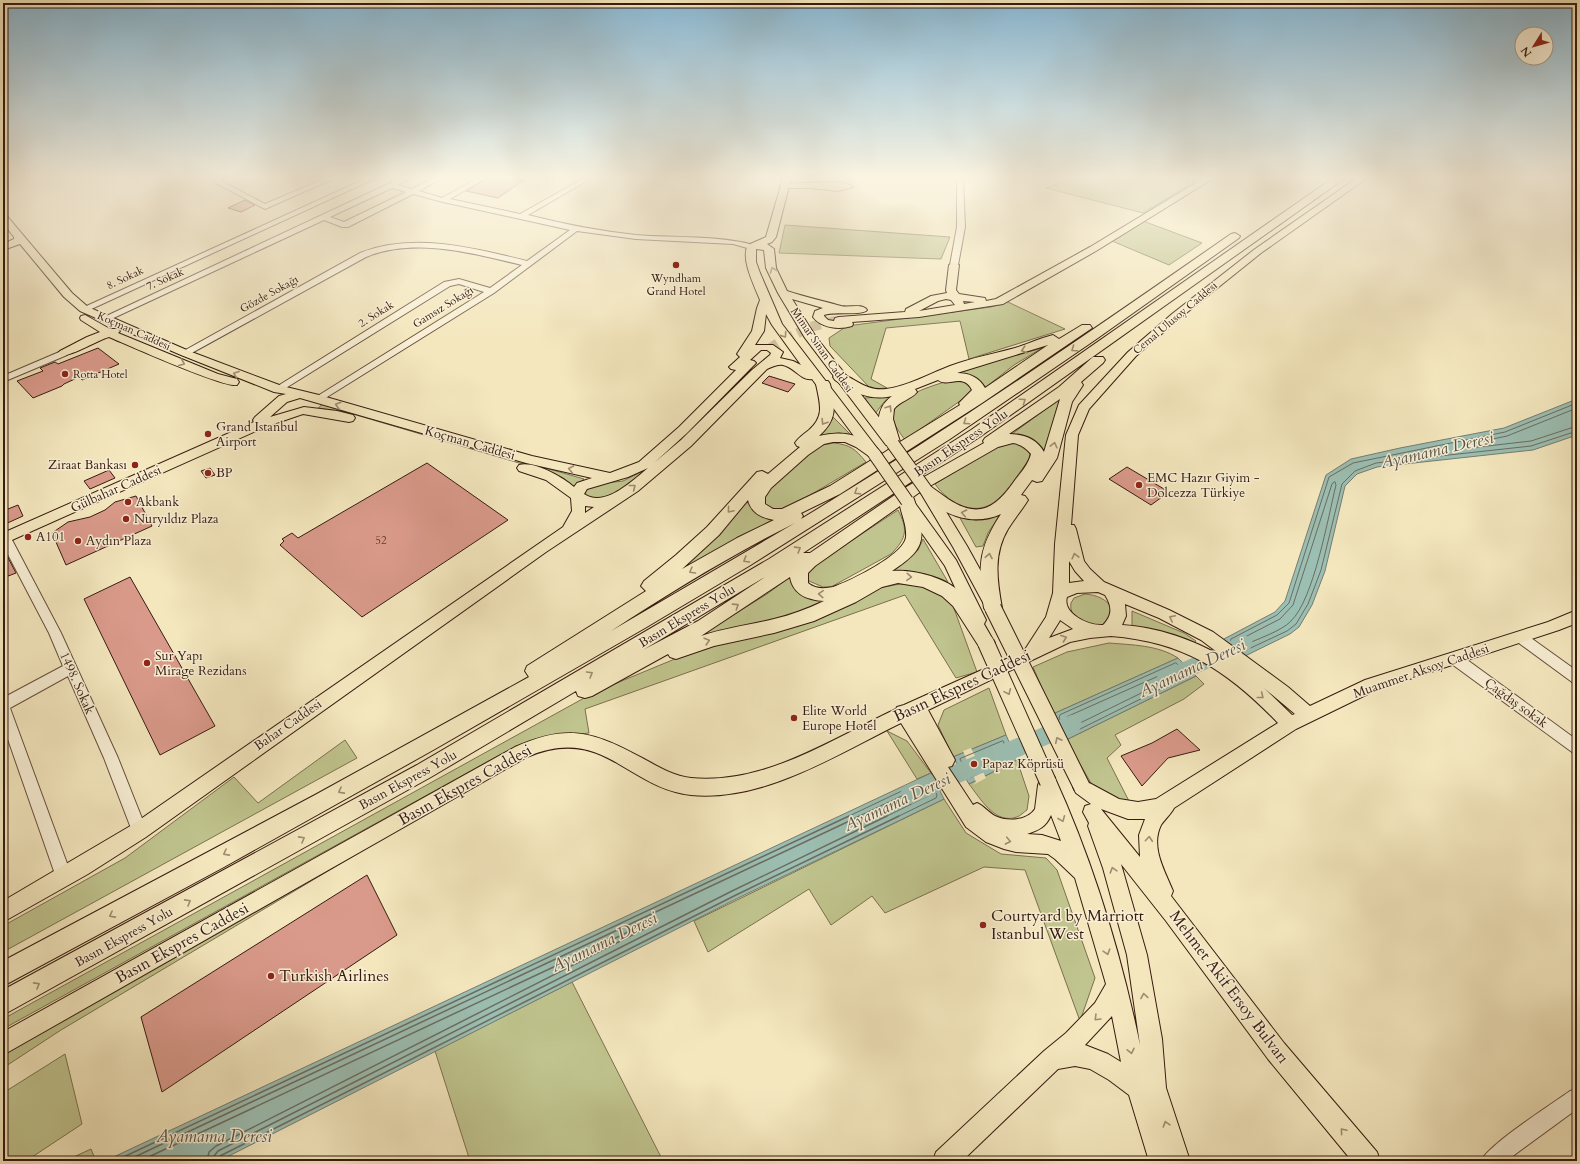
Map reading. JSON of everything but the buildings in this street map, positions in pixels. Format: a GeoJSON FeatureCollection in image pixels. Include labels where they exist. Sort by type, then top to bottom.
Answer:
{"type":"FeatureCollection","features":[{"type":"Feature","properties":{"kind":"highway","name":"Basın Ekspress Yolu"},"geometry":{"type":"LineString","coordinates":[[3,974],[375,773],[645,620],[846,499],[970,419],[1242,232]]}},
{"type":"Feature","properties":{"kind":"highway","name":"Basın Ekspress Yolu"},"geometry":{"type":"LineString","coordinates":[[3,1003],[424,772],[811,541],[982,429],[1262,232]]}},
{"type":"Feature","properties":{"kind":"highway"},"geometry":{"type":"LineString","coordinates":[[375,773],[405,749],[431,732],[532,673],[590,634],[721,554],[815,505],[835,490],[990,391],[1057,345],[1112,313],[1164,280],[1186,270]]}},
{"type":"Feature","properties":{"kind":"highway"},"geometry":{"type":"LineString","coordinates":[[424,772],[457,761],[475,752],[605,679],[704,626],[820,549],[843,537],[960,462],[1064,390],[1100,358],[1170,305],[1177,298],[1184,287]]}},
{"type":"Feature","properties":{"kind":"highway"},"geometry":{"type":"LineString","coordinates":[[840,377],[864,391],[888,393],[968,365],[1039,345],[1112,313]]}},
{"type":"Feature","properties":{"kind":"highway"},"geometry":{"type":"LineString","coordinates":[[993,608],[987,568],[988,555],[995,537],[1050,458],[1065,402],[1077,384],[1100,358]]}},
{"type":"Feature","properties":{"kind":"highway"},"geometry":{"type":"LineString","coordinates":[[893,444],[885,422],[886,413],[893,402],[908,393],[947,377],[955,376],[974,381],[979,390],[973,398],[957,412]]}},
{"type":"Feature","properties":{"kind":"highway"},"geometry":{"type":"LineString","coordinates":[[590,634],[699,545],[754,484],[824,424],[828,413],[823,384]]}},
{"type":"Feature","properties":{"kind":"highway"},"geometry":{"type":"LineString","coordinates":[[835,490],[784,514],[777,515],[762,511],[758,507],[756,501],[760,491],[780,471],[812,446],[825,439],[840,437],[854,440],[875,456]]}},
{"type":"Feature","properties":{"kind":"highway"},"geometry":{"type":"LineString","coordinates":[[926,490],[942,504],[959,512],[981,514],[992,512],[999,509],[1032,469],[1038,454],[1036,449],[1026,442],[1008,439],[1000,441],[960,462]]}},
{"type":"Feature","properties":{"kind":"highway"},"geometry":{"type":"LineString","coordinates":[[843,537],[802,569],[798,578],[804,589],[819,595],[836,592],[880,571],[903,555],[912,543],[915,531],[907,508],[907,501]]}},
{"type":"Feature","properties":{"kind":"highway"},"geometry":{"type":"LineString","coordinates":[[605,679],[694,644],[808,616],[850,597],[876,583],[889,578],[898,577],[926,580],[948,591],[959,601],[986,643]]}},
{"type":"Feature","properties":{"kind":"main road","name":"Koçman Caddesi"},"geometry":{"type":"LineString","coordinates":[[5,232],[84,309],[185,353],[279,398],[300,394],[532,460],[609,477],[623,474]]}},
{"type":"Feature","properties":{"kind":"main road","name":"Koçman Caddesi"},"geometry":{"type":"LineString","coordinates":[[11,232],[17,243],[60,298],[76,313],[108,332],[127,341],[214,376],[275,395],[279,398]]}},
{"type":"Feature","properties":{"kind":"main road"},"geometry":{"type":"LineString","coordinates":[[751,246],[769,240],[772,232]]}},
{"type":"Feature","properties":{"kind":"main road"},"geometry":{"type":"LineString","coordinates":[[839,320],[989,305],[1008,299],[1093,250],[1120,232]]}},
{"type":"Feature","properties":{"kind":"main road","name":"Cemal Ulusoy Caddesi"},"geometry":{"type":"LineString","coordinates":[[1029,655],[1053,618],[1060,598],[1062,544],[1072,435],[1083,408],[1132,354],[1220,281],[1284,232]]}},
{"type":"Feature","properties":{"kind":"main road"},"geometry":{"type":"LineString","coordinates":[[3,249],[17,243]]}},
{"type":"Feature","properties":{"kind":"main road","name":"Mimar Sinan Caddesi"},"geometry":{"type":"LineString","coordinates":[[993,608],[960,546],[926,490],[893,444],[811,338],[783,293],[771,268],[769,249],[764,246],[751,246],[748,250],[749,255],[766,301],[777,325],[823,384],[951,564],[978,620],[986,643],[1048,782],[1084,874],[1117,985],[1138,1088],[1161,1161]]}},
{"type":"Feature","properties":{"kind":"main road"},"geometry":{"type":"LineString","coordinates":[[829,363],[824,336],[840,326],[924,316],[948,310],[959,305],[951,290],[954,265]]}},
{"type":"Feature","properties":{"kind":"main road"},"geometry":{"type":"LineString","coordinates":[[935,298],[944,285],[954,265]]}},
{"type":"Feature","properties":{"kind":"main road"},"geometry":{"type":"LineString","coordinates":[[783,293],[817,304],[844,310]]}},
{"type":"Feature","properties":{"kind":"main road"},"geometry":{"type":"LineString","coordinates":[[826,319],[904,312],[935,298],[955,297],[976,300],[1008,299]]}},
{"type":"Feature","properties":{"kind":"main road"},"geometry":{"type":"LineString","coordinates":[[735,367],[758,331],[762,308],[766,301]]}},
{"type":"Feature","properties":{"kind":"main road"},"geometry":{"type":"LineString","coordinates":[[852,324],[834,324],[821,321],[818,317],[819,313],[826,310],[889,310],[922,305]]}},
{"type":"Feature","properties":{"kind":"main road"},"geometry":{"type":"LineString","coordinates":[[64,352],[108,332],[118,331],[137,338],[155,340]]}},
{"type":"Feature","properties":{"kind":"main road"},"geometry":{"type":"LineString","coordinates":[[64,352],[102,341],[127,341]]}},
{"type":"Feature","properties":{"kind":"main road"},"geometry":{"type":"LineString","coordinates":[[578,498],[586,502],[593,503],[617,498],[633,488],[686,443],[762,367],[775,357],[777,352],[773,348],[765,346],[759,347],[735,367],[642,461],[623,474]]}},
{"type":"Feature","properties":{"kind":"main road"},"geometry":{"type":"LineString","coordinates":[[623,474],[644,465],[653,458],[765,351],[648,475]]}},
{"type":"Feature","properties":{"kind":"main road"},"geometry":{"type":"LineString","coordinates":[[762,367],[781,361],[789,362],[823,384]]}},
{"type":"Feature","properties":{"kind":"main road"},"geometry":{"type":"LineString","coordinates":[[279,398],[285,407],[301,411],[319,402],[319,399]]}},
{"type":"Feature","properties":{"kind":"main road","name":"Gülbahar Caddesi"},"geometry":{"type":"LineString","coordinates":[[229,438],[254,424],[279,398]]}},
{"type":"Feature","properties":{"kind":"main road","name":"Koçman Caddesi"},"geometry":{"type":"LineString","coordinates":[[301,411],[337,414],[530,469],[559,482],[578,498]]}},
{"type":"Feature","properties":{"kind":"main road","name":"Gülbahar Caddesi"},"geometry":{"type":"LineString","coordinates":[[4,539],[261,424],[301,411]]}},
{"type":"Feature","properties":{"kind":"main road"},"geometry":{"type":"LineString","coordinates":[[568,530],[578,511],[577,494],[582,486],[609,477]]}},
{"type":"Feature","properties":{"kind":"main road","name":"Bahar Caddesi"},"geometry":{"type":"LineString","coordinates":[[3,912],[139,831],[568,530],[617,498]]}},
{"type":"Feature","properties":{"kind":"main road","name":"Cemal Ulusoy Caddesi"},"geometry":{"type":"LineString","coordinates":[[1066,510],[1076,563],[1086,576],[1104,588]]}},
{"type":"Feature","properties":{"kind":"main road"},"geometry":{"type":"LineString","coordinates":[[1290,724],[1272,704],[1238,668],[1207,636],[1104,588],[1075,587],[1060,598],[1060,610],[1066,617],[1101,631],[1132,632],[1156,637],[1189,648],[1238,668],[1282,692],[1308,715]]}},
{"type":"Feature","properties":{"kind":"main road"},"geometry":{"type":"LineString","coordinates":[[1101,631],[1115,624],[1119,614],[1118,605],[1104,588]]}},
{"type":"Feature","properties":{"kind":"main road","name":"Mehmet Akif Ersoy Bulvarı"},"geometry":{"type":"LineString","coordinates":[[993,608],[1082,787],[1113,868],[1137,955],[1151,1039],[1155,1088],[1178,1161]]}},
{"type":"Feature","properties":{"kind":"main road","name":"Muammer Aksoy Caddesi"},"geometry":{"type":"LineString","coordinates":[[1169,802],[1290,724],[1371,685],[1520,637],[1577,616]]}},
{"type":"Feature","properties":{"kind":"main road","name":"Basın Ekspres Caddesi"},"geometry":{"type":"LineString","coordinates":[[3,1044],[521,752],[544,743],[563,740],[585,741],[605,747],[664,780],[680,785],[698,787],[735,784],[770,776],[812,759],[910,710],[1055,642],[1070,636],[1101,631]]}},
{"type":"Feature","properties":{"kind":"main road"},"geometry":{"type":"LineString","coordinates":[[910,710],[973,813],[992,824],[1008,828],[1025,828],[1042,817],[1046,802],[1048,782]]}},
{"type":"Feature","properties":{"kind":"main road"},"geometry":{"type":"LineString","coordinates":[[1082,787],[1110,806],[1130,811],[1141,812],[1151,810],[1169,802]]}},
{"type":"Feature","properties":{"kind":"main road"},"geometry":{"type":"LineString","coordinates":[[1169,802],[1161,809],[1152,822],[1148,839],[1148,852],[1152,870],[1174,914]]}},
{"type":"Feature","properties":{"kind":"main road","name":"Mehmet Akif Ersoy Bulvarı"},"geometry":{"type":"LineString","coordinates":[[1092,812],[1174,914],[1276,1052],[1368,1161]]}},
{"type":"Feature","properties":{"kind":"main road"},"geometry":{"type":"LineString","coordinates":[[973,813],[973,821],[984,831],[1002,840],[1018,843],[1037,842],[1049,846],[1060,851],[1084,874]]}},
{"type":"Feature","properties":{"kind":"main road"},"geometry":{"type":"LineString","coordinates":[[945,1161],[1052,1059],[1074,1041],[1104,1011],[1117,985]]}},
{"type":"Feature","properties":{"kind":"main road"},"geometry":{"type":"LineString","coordinates":[[1052,1059],[1076,1054],[1095,1060],[1112,1068],[1138,1088]]}},
{"type":"Feature","properties":{"kind":"street","name":"8. Sokak"},"geometry":{"type":"LineString","coordinates":[[84,309],[251,232]]}},
{"type":"Feature","properties":{"kind":"street","name":"7. Sokak"},"geometry":{"type":"LineString","coordinates":[[104,319],[293,232]]}},
{"type":"Feature","properties":{"kind":"street","name":"Gamsız Sokağı"},"geometry":{"type":"LineString","coordinates":[[319,399],[491,291],[571,232]]}},
{"type":"Feature","properties":{"kind":"street"},"geometry":{"type":"LineString","coordinates":[[598,232],[636,238],[676,239],[690,242],[751,246]]}},
{"type":"Feature","properties":{"kind":"street"},"geometry":{"type":"LineString","coordinates":[[954,265],[960,232]]}},
{"type":"Feature","properties":{"kind":"street","name":"Gözde Sokağı"},"geometry":{"type":"LineString","coordinates":[[185,353],[363,254],[378,249],[401,245],[421,246],[474,252],[526,264]]}},
{"type":"Feature","properties":{"kind":"street"},"geometry":{"type":"LineString","coordinates":[[210,251],[232,261]]}},
{"type":"Feature","properties":{"kind":"street","name":"2. Sokak"},"geometry":{"type":"LineString","coordinates":[[279,398],[447,284],[459,282],[491,291]]}},
{"type":"Feature","properties":{"kind":"street"},"geometry":{"type":"LineString","coordinates":[[3,379],[64,352]]}},
{"type":"Feature","properties":{"kind":"street","name":"1498. Sokak"},"geometry":{"type":"LineString","coordinates":[[4,539],[55,633],[111,758],[139,831]]}},
{"type":"Feature","properties":{"kind":"street"},"geometry":{"type":"LineString","coordinates":[[1520,637],[1577,678]]}},
{"type":"Feature","properties":{"kind":"street","name":"Çağdaş sokak"},"geometry":{"type":"LineString","coordinates":[[1454,658],[1577,748]]}},
{"type":"Feature","properties":{"kind":"street"},"geometry":{"type":"LineString","coordinates":[[64,877],[3,706],[70,668]]}},
{"type":"Feature","properties":{"kind":"street"},"geometry":{"type":"LineString","coordinates":[[1491,1161],[1520,1138],[1577,1098]]}},
{"type":"Feature","properties":{"kind":"green space"},"geometry":{"type":"Polygon","coordinates":[[[783,232],[886,232],[950,237],[941,259],[779,253],[783,232]]]}},
{"type":"Feature","properties":{"kind":"green space"},"geometry":{"type":"Polygon","coordinates":[[[1125,232],[1173,232],[1202,243],[1169,265],[1112,241],[1125,232]]]}},
{"type":"Feature","properties":{"kind":"green space"},"geometry":{"type":"Polygon","coordinates":[[[1008,302],[1065,329],[969,359],[960,321],[886,328],[871,379],[887,388],[871,389],[830,346],[829,338],[847,326],[991,307],[1008,302]]]}},
{"type":"Feature","properties":{"kind":"green space"},"geometry":{"type":"Polygon","coordinates":[[[1042,348],[1014,365],[986,387],[978,380],[970,376],[961,373],[951,373],[1042,348]]]}},
{"type":"Feature","properties":{"kind":"green space"},"geometry":{"type":"Polygon","coordinates":[[[952,380],[965,382],[971,386],[972,390],[967,396],[905,440],[896,427],[893,418],[894,411],[899,404],[906,398],[926,388],[952,380]]]}},
{"type":"Feature","properties":{"kind":"green space"},"geometry":{"type":"Polygon","coordinates":[[[892,396],[884,402],[875,414],[865,398],[892,396]]]}},
{"type":"Feature","properties":{"kind":"green space"},"geometry":{"type":"Polygon","coordinates":[[[1059,399],[1062,400],[1046,455],[1037,442],[1023,436],[1012,434],[1059,399]]]}},
{"type":"Feature","properties":{"kind":"green space"},"geometry":{"type":"Polygon","coordinates":[[[323,404],[584,479],[574,488],[565,479],[553,473],[346,412],[318,408],[323,404]]]}},
{"type":"Feature","properties":{"kind":"green space"},"geometry":{"type":"Polygon","coordinates":[[[833,417],[852,436],[840,433],[817,436],[828,426],[833,417]]]}},
{"type":"Feature","properties":{"kind":"green space"},"geometry":{"type":"Polygon","coordinates":[[[834,443],[849,446],[866,462],[785,510],[773,508],[767,505],[764,499],[764,494],[810,453],[822,445],[834,443]]]}},
{"type":"Feature","properties":{"kind":"green space"},"geometry":{"type":"Polygon","coordinates":[[[1014,443],[1024,446],[1030,452],[1029,460],[1006,490],[990,505],[981,508],[973,508],[956,503],[948,498],[935,484],[1000,445],[1014,443]]]}},
{"type":"Feature","properties":{"kind":"green space"},"geometry":{"type":"Polygon","coordinates":[[[645,470],[627,486],[608,496],[592,499],[585,493],[588,487],[597,484],[623,481],[645,470]]]}},
{"type":"Feature","properties":{"kind":"green space"},"geometry":{"type":"Polygon","coordinates":[[[749,496],[753,509],[759,514],[772,520],[674,576],[749,496]]]}},
{"type":"Feature","properties":{"kind":"green space"},"geometry":{"type":"Polygon","coordinates":[[[898,510],[903,523],[904,533],[900,543],[891,554],[831,587],[823,587],[809,581],[806,575],[807,570],[898,510]]]}},
{"type":"Feature","properties":{"kind":"green space"},"geometry":{"type":"Polygon","coordinates":[[[999,516],[988,533],[983,546],[976,547],[960,518],[976,520],[999,516]]]}},
{"type":"Feature","properties":{"kind":"green space"},"geometry":{"type":"Polygon","coordinates":[[[923,539],[948,582],[934,576],[921,573],[893,571],[918,550],[923,539]]]}},
{"type":"Feature","properties":{"kind":"green space"},"geometry":{"type":"Polygon","coordinates":[[[791,576],[829,601],[783,618],[699,636],[767,594],[791,576]]]}},
{"type":"Feature","properties":{"kind":"green space"},"geometry":{"type":"Polygon","coordinates":[[[900,584],[929,587],[952,603],[977,672],[956,678],[905,595],[585,709],[589,733],[545,738],[505,752],[3,1029],[3,1019],[595,692],[699,649],[878,588],[900,584]]]}},
{"type":"Feature","properties":{"kind":"green space"},"geometry":{"type":"Polygon","coordinates":[[[1085,594],[1094,595],[1101,598],[1111,606],[1113,610],[1105,625],[1093,625],[1087,623],[1077,618],[1073,614],[1071,603],[1074,598],[1085,594]]]}},
{"type":"Feature","properties":{"kind":"green space"},"geometry":{"type":"Polygon","coordinates":[[[1132,611],[1184,633],[1196,641],[1194,643],[1132,627],[1132,611]]]}},
{"type":"Feature","properties":{"kind":"green space"},"geometry":{"type":"Polygon","coordinates":[[[1109,643],[1153,648],[1162,650],[1178,658],[1053,714],[1033,667],[1067,652],[1109,643]]]}},
{"type":"Feature","properties":{"kind":"green space"},"geometry":{"type":"Polygon","coordinates":[[[1196,676],[1204,684],[1184,699],[1115,735],[1121,745],[1107,758],[1131,805],[1095,790],[1066,740],[1196,676]]]}},
{"type":"Feature","properties":{"kind":"green space"},"geometry":{"type":"Polygon","coordinates":[[[989,688],[1006,735],[953,757],[938,725],[944,710],[989,688]]]}},
{"type":"Feature","properties":{"kind":"green space"},"geometry":{"type":"Polygon","coordinates":[[[887,731],[907,741],[931,773],[917,779],[887,731]]]}},
{"type":"Feature","properties":{"kind":"green space"},"geometry":{"type":"Polygon","coordinates":[[[345,740],[357,758],[3,952],[3,926],[125,858],[234,777],[258,803],[345,740]]]}},
{"type":"Feature","properties":{"kind":"green space"},"geometry":{"type":"Polygon","coordinates":[[[1017,760],[1029,796],[1027,810],[1017,817],[1002,817],[995,814],[983,803],[969,784],[1017,760]]]}},
{"type":"Feature","properties":{"kind":"green space"},"geometry":{"type":"Polygon","coordinates":[[[944,799],[966,833],[1001,854],[1046,858],[1057,870],[1095,978],[1080,1021],[1025,870],[984,867],[885,913],[872,896],[831,925],[809,889],[708,952],[694,921],[944,799]]]}},
{"type":"Feature","properties":{"kind":"green space"},"geometry":{"type":"Polygon","coordinates":[[[370,846],[61,1030],[3,1068],[3,1048],[370,846]]]}},
{"type":"Feature","properties":{"kind":"green space"},"geometry":{"type":"Polygon","coordinates":[[[572,982],[663,1161],[470,1161],[435,1051],[572,982]]]}},
{"type":"Feature","properties":{"kind":"green space"},"geometry":{"type":"Polygon","coordinates":[[[65,1054],[82,1124],[26,1161],[3,1161],[3,1093],[65,1054]]]}},
{"type":"Feature","properties":{"kind":"green space"},"geometry":{"type":"Polygon","coordinates":[[[91,1149],[96,1161],[65,1161],[91,1149]]]}},
{"type":"Feature","properties":{"kind":"water"},"geometry":{"type":"Polygon","coordinates":[[[1577,399],[1577,435],[1533,450],[1377,467],[1357,474],[1345,486],[1325,571],[1312,605],[1299,627],[1290,634],[1241,658],[1222,640],[1275,612],[1285,601],[1326,475],[1351,459],[1504,428],[1577,399]]]}},
{"type":"Feature","properties":{"kind":"water","name":"Ayamama Deresi"},"geometry":{"type":"Polygon","coordinates":[[[1178,658],[1196,676],[1066,740],[1053,714],[1178,658]]]}},
{"type":"Feature","properties":{"kind":"water","name":"Ayamama Deresi"},"geometry":{"type":"Polygon","coordinates":[[[1006,735],[1017,760],[969,784],[953,757],[1006,735]]]}},
{"type":"Feature","properties":{"kind":"water","name":"Ayamama Deresi"},"geometry":{"type":"Polygon","coordinates":[[[931,773],[944,799],[736,899],[219,1161],[105,1161],[931,773]]]}},
{"type":"Feature","properties":{"kind":"pier"},"geometry":{"type":"Polygon","coordinates":[[[971,748],[986,778],[973,785],[976,782],[963,751],[971,748]]]}},
{"type":"Feature","properties":{"kind":"waterway","name":"Ayamama Deresi"},"geometry":{"type":"LineString","coordinates":[[1166,679],[1243,643]]}},
{"type":"Feature","properties":{"kind":"waterway","name":"Ayamama Deresi"},"geometry":{"type":"LineString","coordinates":[[912,793],[1071,724]]}},
{"type":"Feature","properties":{"kind":"tunnel"},"geometry":{"type":"LineString","coordinates":[[786,339],[810,327],[839,320]]}},
{"type":"Feature","properties":{"kind":"tunnel"},"geometry":{"type":"LineString","coordinates":[[768,351],[786,339]]}},
{"type":"Feature","properties":{"kind":"place","name":"Wyndham Grand Hotel"},"geometry":{"type":"Point","coordinates":[676,265]}},
{"type":"Feature","properties":{"kind":"place","name":"Rotta Hotel"},"geometry":{"type":"Point","coordinates":[65,374]}},
{"type":"Feature","properties":{"kind":"place","name":"Grand Istanbul Airport"},"geometry":{"type":"Point","coordinates":[208,434]}},
{"type":"Feature","properties":{"kind":"place","name":"Ziraat Bankası"},"geometry":{"type":"Point","coordinates":[135,465]}},
{"type":"Feature","properties":{"kind":"place","name":"BP"},"geometry":{"type":"Point","coordinates":[208,473]}},
{"type":"Feature","properties":{"kind":"place","name":"EMC Hazır Giyim - Dolcezza Türkiye"},"geometry":{"type":"Point","coordinates":[1139,485]}},
{"type":"Feature","properties":{"kind":"place","name":"Akbank"},"geometry":{"type":"Point","coordinates":[128,502]}},
{"type":"Feature","properties":{"kind":"place","name":"Nuryıldız Plaza"},"geometry":{"type":"Point","coordinates":[126,519]}},
{"type":"Feature","properties":{"kind":"place","name":"A101"},"geometry":{"type":"Point","coordinates":[28,537]}},
{"type":"Feature","properties":{"kind":"place","name":"Aydın Plaza"},"geometry":{"type":"Point","coordinates":[78,541]}},
{"type":"Feature","properties":{"kind":"place","name":"Sur Yapı Mirage Rezidans"},"geometry":{"type":"Point","coordinates":[147,663]}},
{"type":"Feature","properties":{"kind":"place","name":"Elite World Europe Hotel"},"geometry":{"type":"Point","coordinates":[794,718]}},
{"type":"Feature","properties":{"kind":"place","name":"Papaz Köprüsü"},"geometry":{"type":"Point","coordinates":[974,764]}},
{"type":"Feature","properties":{"kind":"place","name":"Courtyard by Marriott Istanbul West"},"geometry":{"type":"Point","coordinates":[983,925]}},
{"type":"Feature","properties":{"kind":"place","name":"Turkish Airlines"},"geometry":{"type":"Point","coordinates":[271,976]}}]}
